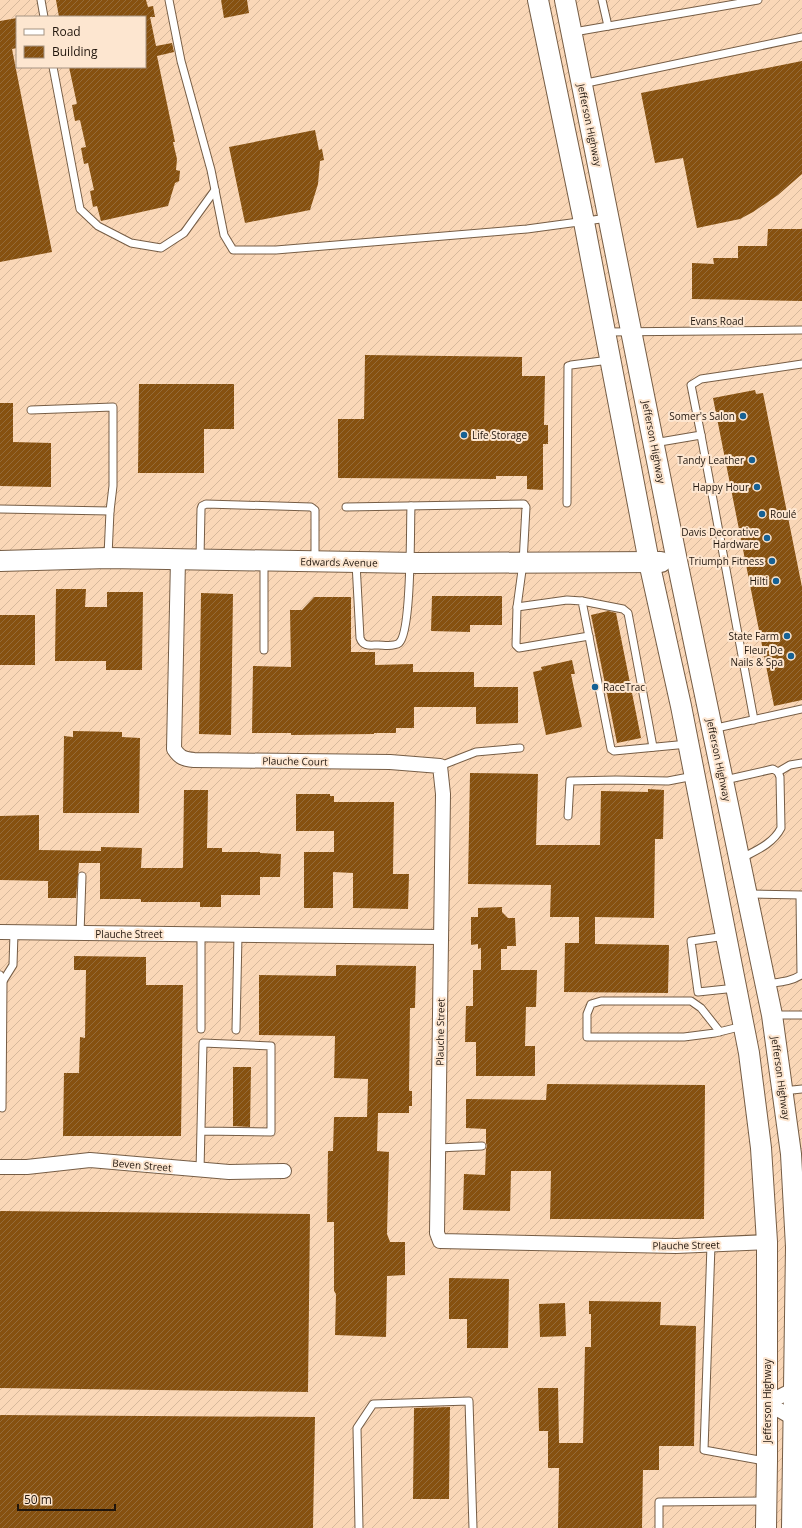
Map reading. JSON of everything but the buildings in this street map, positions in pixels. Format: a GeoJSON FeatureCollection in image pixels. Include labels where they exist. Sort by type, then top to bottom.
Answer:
{"type":"FeatureCollection","features":[{"type":"Feature","properties":{"kind":"main road","name":"Jefferson Highway"},"geometry":{"type":"LineString","coordinates":[[538,0],[584,222],[649,562],[688,744],[749,1053],[761,1148],[767,1242],[768,1461],[766,1528]]}},
{"type":"Feature","properties":{"kind":"main road","name":"Jefferson Highway"},"geometry":{"type":"LineString","coordinates":[[567,1],[571,33],[677,561],[748,894],[772,1015],[792,1090],[791,1154],[799,1233],[798,1418],[792,1528]]}},
{"type":"Feature","properties":{"kind":"main road","name":"Edwards Avenue"},"geometry":{"type":"LineString","coordinates":[[0,561],[108,558],[409,563],[677,561]]}},
{"type":"Feature","properties":{"kind":"street","name":"Plauche Court"},"geometry":{"type":"LineString","coordinates":[[178,559],[174,749],[183,759],[390,762],[440,766]]}},
{"type":"Feature","properties":{"kind":"street"},"geometry":{"type":"LineString","coordinates":[[440,766],[444,794],[442,937]]}},
{"type":"Feature","properties":{"kind":"street","name":"Plauche Street"},"geometry":{"type":"LineString","coordinates":[[0,932],[442,937],[437,1233],[440,1241],[668,1246],[767,1242]]}},
{"type":"Feature","properties":{"kind":"street","name":"Beven Street"},"geometry":{"type":"LineString","coordinates":[[0,1167],[27,1167],[90,1160],[229,1172],[284,1171]]}},
{"type":"Feature","properties":{"kind":"street"},"geometry":{"type":"LineString","coordinates":[[767,1403],[798,1390]]}},
{"type":"Feature","properties":{"kind":"street"},"geometry":{"type":"LineString","coordinates":[[767,1403],[798,1418]]}},
{"type":"Feature","properties":{"kind":"lane"},"geometry":{"type":"LineString","coordinates":[[41,0],[44,16]]}},
{"type":"Feature","properties":{"kind":"lane"},"geometry":{"type":"LineString","coordinates":[[169,0],[181,61],[211,170],[224,235],[233,250],[276,250],[527,229],[609,218]]}},
{"type":"Feature","properties":{"kind":"lane"},"geometry":{"type":"LineString","coordinates":[[602,0],[608,26]]}},
{"type":"Feature","properties":{"kind":"lane"},"geometry":{"type":"LineString","coordinates":[[571,33],[758,0]]}},
{"type":"Feature","properties":{"kind":"lane"},"geometry":{"type":"LineString","coordinates":[[582,84],[802,37]]}},
{"type":"Feature","properties":{"kind":"lane"},"geometry":{"type":"LineString","coordinates":[[53,68],[80,209],[98,226],[131,243],[161,248],[184,233],[215,190]]}},
{"type":"Feature","properties":{"kind":"lane","name":"Evans Road"},"geometry":{"type":"LineString","coordinates":[[604,332],[802,330]]}},
{"type":"Feature","properties":{"kind":"lane"},"geometry":{"type":"LineString","coordinates":[[567,503],[568,366],[571,364],[610,360]]}},
{"type":"Feature","properties":{"kind":"lane"},"geometry":{"type":"LineString","coordinates":[[754,720],[691,385],[701,379],[802,364]]}},
{"type":"Feature","properties":{"kind":"lane"},"geometry":{"type":"LineString","coordinates":[[31,410],[113,407],[113,486],[110,511],[108,558]]}},
{"type":"Feature","properties":{"kind":"lane"},"geometry":{"type":"LineString","coordinates":[[654,443],[701,434]]}},
{"type":"Feature","properties":{"kind":"lane"},"geometry":{"type":"LineString","coordinates":[[200,560],[201,509],[202,506],[206,504],[311,506],[315,510],[315,562]]}},
{"type":"Feature","properties":{"kind":"lane"},"geometry":{"type":"LineString","coordinates":[[346,507],[524,504],[526,507],[523,562],[517,607],[516,645],[519,648],[589,636]]}},
{"type":"Feature","properties":{"kind":"lane"},"geometry":{"type":"LineString","coordinates":[[356,562],[360,638],[362,642],[366,645],[394,645],[400,643],[406,627],[408,601],[410,506]]}},
{"type":"Feature","properties":{"kind":"lane"},"geometry":{"type":"LineString","coordinates":[[0,509],[110,511]]}},
{"type":"Feature","properties":{"kind":"lane"},"geometry":{"type":"LineString","coordinates":[[264,561],[264,650]]}},
{"type":"Feature","properties":{"kind":"lane"},"geometry":{"type":"LineString","coordinates":[[517,607],[567,600],[582,601],[623,609],[628,612],[653,747]]}},
{"type":"Feature","properties":{"kind":"lane"},"geometry":{"type":"LineString","coordinates":[[582,601],[611,749],[614,751],[688,744]]}},
{"type":"Feature","properties":{"kind":"lane"},"geometry":{"type":"LineString","coordinates":[[712,729],[802,709]]}},
{"type":"Feature","properties":{"kind":"lane"},"geometry":{"type":"LineString","coordinates":[[440,766],[476,752],[520,748]]}},
{"type":"Feature","properties":{"kind":"lane"},"geometry":{"type":"LineString","coordinates":[[723,781],[773,770],[778,772],[790,765],[802,763]]}},
{"type":"Feature","properties":{"kind":"lane"},"geometry":{"type":"LineString","coordinates":[[740,859],[773,840],[781,828],[780,777],[778,772]]}},
{"type":"Feature","properties":{"kind":"lane"},"geometry":{"type":"LineString","coordinates":[[568,816],[570,781],[668,781],[694,776]]}},
{"type":"Feature","properties":{"kind":"lane"},"geometry":{"type":"LineString","coordinates":[[80,934],[82,876]]}},
{"type":"Feature","properties":{"kind":"lane"},"geometry":{"type":"LineString","coordinates":[[748,894],[801,896],[801,975],[784,982],[766,984]]}},
{"type":"Feature","properties":{"kind":"lane"},"geometry":{"type":"LineString","coordinates":[[2,1108],[2,978],[13,965],[14,933]]}},
{"type":"Feature","properties":{"kind":"lane"},"geometry":{"type":"LineString","coordinates":[[200,1029],[201,935]]}},
{"type":"Feature","properties":{"kind":"lane"},"geometry":{"type":"LineString","coordinates":[[236,1030],[238,935]]}},
{"type":"Feature","properties":{"kind":"lane"},"geometry":{"type":"LineString","coordinates":[[726,936],[691,941],[698,992],[736,988]]}},
{"type":"Feature","properties":{"kind":"lane"},"geometry":{"type":"LineString","coordinates":[[720,1032],[701,1008],[691,1001],[602,1001],[591,1004],[587,1014],[587,1037],[684,1037],[720,1032],[743,1026]]}},
{"type":"Feature","properties":{"kind":"lane"},"geometry":{"type":"LineString","coordinates":[[772,1015],[802,1014]]}},
{"type":"Feature","properties":{"kind":"lane"},"geometry":{"type":"LineString","coordinates":[[200,1170],[203,1043],[271,1046],[271,1132],[201,1130]]}},
{"type":"Feature","properties":{"kind":"lane"},"geometry":{"type":"LineString","coordinates":[[438,1148],[482,1146]]}},
{"type":"Feature","properties":{"kind":"lane"},"geometry":{"type":"LineString","coordinates":[[711,1245],[704,1450],[768,1461]]}},
{"type":"Feature","properties":{"kind":"lane"},"geometry":{"type":"LineString","coordinates":[[358,1528],[357,1428],[373,1404],[468,1401],[473,1528]]}},
{"type":"Feature","properties":{"kind":"lane"},"geometry":{"type":"LineString","coordinates":[[659,1528],[659,1502],[767,1501]]}},
{"type":"Feature","properties":{"kind":"shaded area"},"geometry":{"type":"Polygon","coordinates":[[[0,0],[802,0],[802,1528],[0,1528],[0,0]]]}},
{"type":"Feature","properties":{"kind":"place","name":"Somer's Salon"},"geometry":{"type":"Point","coordinates":[743,416]}},
{"type":"Feature","properties":{"kind":"place","name":"Life Storage"},"geometry":{"type":"Point","coordinates":[464,435]}},
{"type":"Feature","properties":{"kind":"place","name":"Tandy Leather"},"geometry":{"type":"Point","coordinates":[752,460]}},
{"type":"Feature","properties":{"kind":"place","name":"Happy Hour"},"geometry":{"type":"Point","coordinates":[757,487]}},
{"type":"Feature","properties":{"kind":"place","name":"Roulé"},"geometry":{"type":"Point","coordinates":[762,514]}},
{"type":"Feature","properties":{"kind":"place","name":"Davis Decorative Hardware"},"geometry":{"type":"Point","coordinates":[767,538]}},
{"type":"Feature","properties":{"kind":"place","name":"Triumph Fitness"},"geometry":{"type":"Point","coordinates":[772,561]}},
{"type":"Feature","properties":{"kind":"place","name":"Hilti"},"geometry":{"type":"Point","coordinates":[776,581]}},
{"type":"Feature","properties":{"kind":"place","name":"State Farm"},"geometry":{"type":"Point","coordinates":[787,636]}},
{"type":"Feature","properties":{"kind":"place","name":"Fleur De Nails & Spa"},"geometry":{"type":"Point","coordinates":[791,656]}},
{"type":"Feature","properties":{"kind":"place","name":"RaceTrac"},"geometry":{"type":"Point","coordinates":[595,687]}}]}
